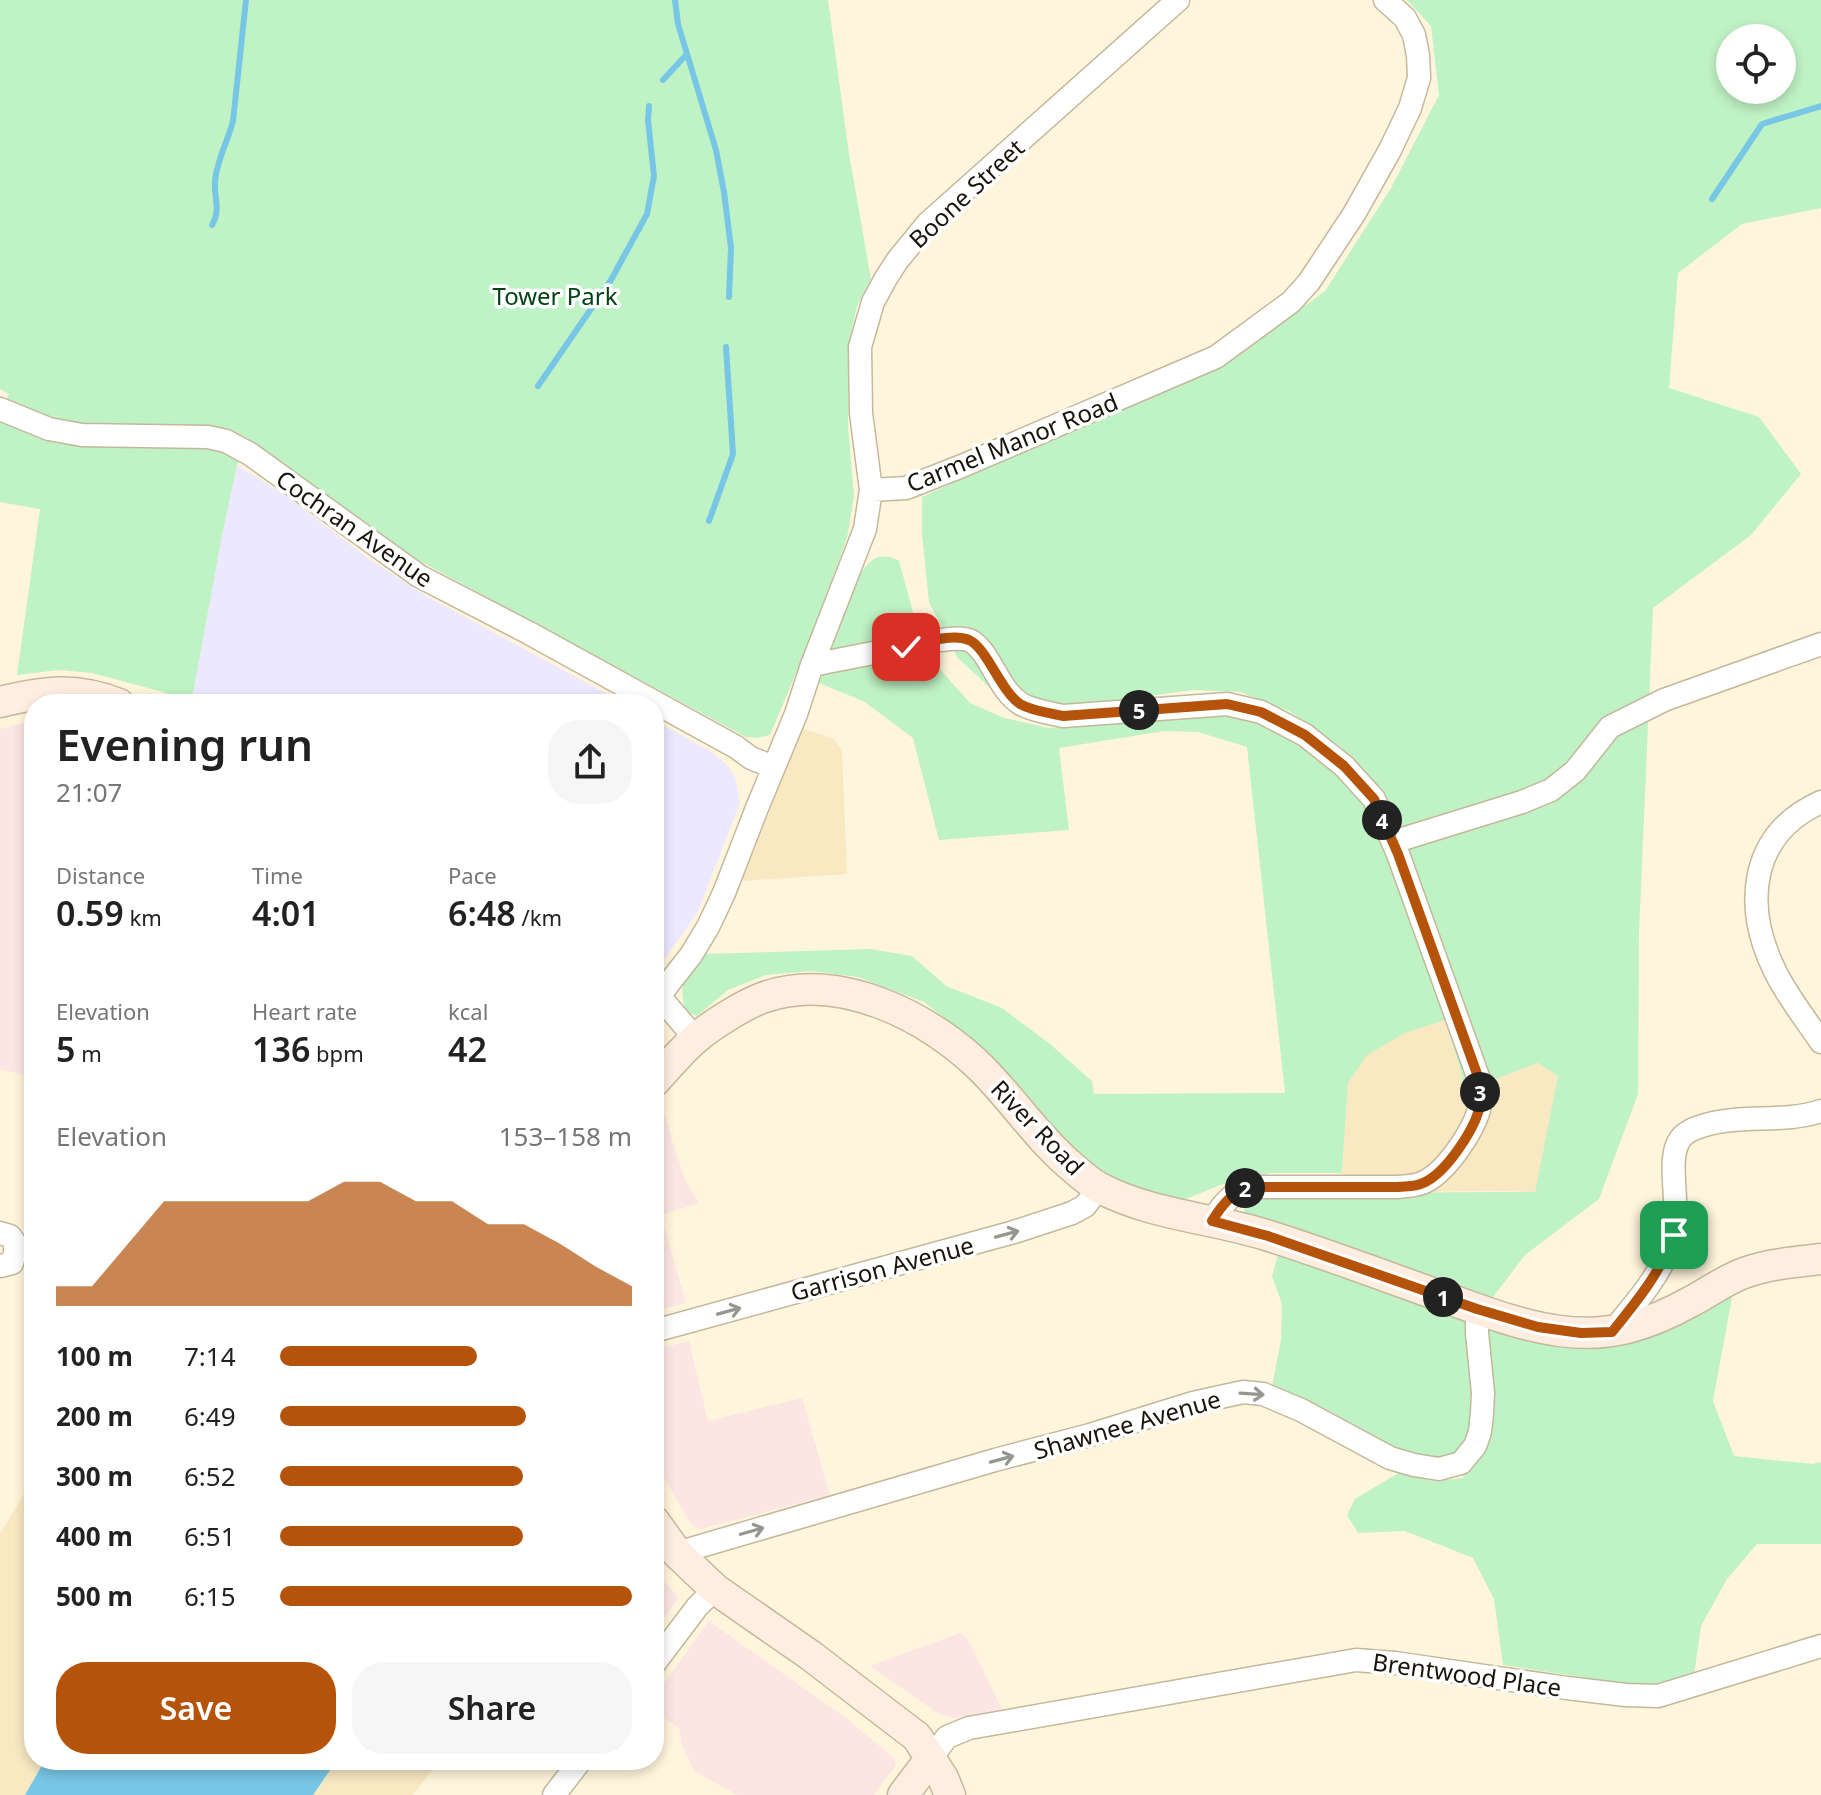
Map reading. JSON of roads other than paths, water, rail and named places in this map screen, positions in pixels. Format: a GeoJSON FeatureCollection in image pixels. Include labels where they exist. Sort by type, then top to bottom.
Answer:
{"type":"FeatureCollection","features":[{"type":"Feature","properties":{"kind":"street","name":"Boone Street"},"geometry":{"type":"LineString","coordinates":[[871,490],[861,413],[860,347],[873,302],[886,278],[932,219],[1178,0]]}},
{"type":"Feature","properties":{"kind":"street","name":"Carmel Manor Road"},"geometry":{"type":"LineString","coordinates":[[871,490],[906,488],[1216,357],[1291,302],[1309,282],[1354,214],[1410,108],[1419,78],[1414,35],[1405,18],[1385,0]]}},
{"type":"Feature","properties":{"kind":"street","name":"Cochran Avenue"},"geometry":{"type":"LineString","coordinates":[[0,409],[49,429],[74,434],[208,437],[226,441],[250,454],[419,576],[640,694]]}},
{"type":"Feature","properties":{"kind":"street"},"geometry":{"type":"LineString","coordinates":[[664,990],[691,955],[724,893],[796,714],[865,529],[871,490]]}},
{"type":"Feature","properties":{"kind":"street"},"geometry":{"type":"LineString","coordinates":[[812,665],[953,638],[970,641],[985,656],[999,681],[1020,704],[1063,716],[1227,704],[1261,712],[1305,735],[1344,766],[1374,799],[1393,842],[1481,1085],[1480,1106],[1469,1132],[1450,1159],[1434,1177],[1420,1185],[1250,1187],[1239,1190],[1223,1204],[1212,1221]]}},
{"type":"Feature","properties":{"kind":"street"},"geometry":{"type":"LineString","coordinates":[[1393,842],[1551,790],[1575,771],[1610,727],[1664,700],[1821,644]]}},
{"type":"Feature","properties":{"kind":"street"},"geometry":{"type":"LineString","coordinates":[[44,694],[60,691],[78,694]]}},
{"type":"Feature","properties":{"kind":"street"},"geometry":{"type":"LineString","coordinates":[[0,702],[24,698]]}},
{"type":"Feature","properties":{"kind":"street","name":"Cochran Avenue"},"geometry":{"type":"LineString","coordinates":[[664,707],[751,758],[773,767]]}},
{"type":"Feature","properties":{"kind":"street"},"geometry":{"type":"LineString","coordinates":[[1821,802],[1795,815],[1782,827],[1763,858],[1757,885],[1762,937],[1769,957],[1821,1042]]}},
{"type":"Feature","properties":{"kind":"street","name":"River Road"},"geometry":{"type":"LineString","coordinates":[[664,1071],[695,1038],[758,999],[782,992],[816,990],[859,996],[890,1006],[949,1040],[983,1070],[1053,1151],[1099,1188],[1138,1204],[1268,1236],[1477,1309],[1560,1331],[1612,1332],[1630,1329],[1660,1317],[1740,1274],[1785,1263],[1821,1259]]}},
{"type":"Feature","properties":{"kind":"street"},"geometry":{"type":"LineString","coordinates":[[664,1002],[695,1038]]}},
{"type":"Feature","properties":{"kind":"street"},"geometry":{"type":"LineString","coordinates":[[1612,1332],[1654,1277],[1674,1235],[1674,1169],[1679,1141],[1700,1126],[1800,1117],[1821,1111]]}},
{"type":"Feature","properties":{"kind":"street","name":"Garrison Avenue"},"geometry":{"type":"LineString","coordinates":[[664,1328],[1014,1232],[1072,1213],[1085,1206],[1099,1188]]}},
{"type":"Feature","properties":{"kind":"street"},"geometry":{"type":"LineString","coordinates":[[0,1233],[10,1236],[15,1243],[15,1253],[12,1263],[0,1266]]}},
{"type":"Feature","properties":{"kind":"street","name":"Shawnee Avenue"},"geometry":{"type":"LineString","coordinates":[[677,1553],[1193,1403],[1243,1392],[1263,1394],[1320,1419],[1390,1458],[1439,1469],[1461,1463],[1475,1446],[1482,1413],[1477,1309]]}},
{"type":"Feature","properties":{"kind":"street"},"geometry":{"type":"LineString","coordinates":[[664,1535],[677,1553],[715,1589],[903,1724],[917,1737],[931,1758],[950,1795]]}},
{"type":"Feature","properties":{"kind":"street"},"geometry":{"type":"LineString","coordinates":[[664,1651],[697,1607],[715,1589]]}},
{"type":"Feature","properties":{"kind":"street","name":"Brentwood Place"},"geometry":{"type":"LineString","coordinates":[[931,1758],[947,1737],[979,1725],[1356,1660],[1567,1688],[1658,1696],[1821,1646]]}},
{"type":"Feature","properties":{"kind":"street"},"geometry":{"type":"LineString","coordinates":[[903,1795],[931,1758]]}},
{"type":"Feature","properties":{"kind":"street"},"geometry":{"type":"LineString","coordinates":[[554,1795],[573,1770]]}},
{"type":"Feature","properties":{"kind":"water"},"geometry":{"type":"Polygon","coordinates":[[[39,1770],[330,1770],[313,1795],[25,1795],[39,1770]]]}},
{"type":"Feature","properties":{"kind":"waterway"},"geometry":{"type":"LineString","coordinates":[[212,225],[217,209],[216,174],[233,121],[246,0]]}},
{"type":"Feature","properties":{"kind":"waterway"},"geometry":{"type":"LineString","coordinates":[[675,0],[678,24],[716,150],[724,192],[731,248],[729,297]]}},
{"type":"Feature","properties":{"kind":"waterway"},"geometry":{"type":"LineString","coordinates":[[663,80],[686,55]]}},
{"type":"Feature","properties":{"kind":"waterway"},"geometry":{"type":"LineString","coordinates":[[538,386],[611,280],[647,214],[654,176],[649,106]]}},
{"type":"Feature","properties":{"kind":"waterway"},"geometry":{"type":"LineString","coordinates":[[1712,199],[1762,124],[1821,106]]}},
{"type":"Feature","properties":{"kind":"waterway"},"geometry":{"type":"LineString","coordinates":[[709,521],[733,454],[726,347]]}},
{"type":"Feature","properties":{"kind":"park label","name":"Tower Park"},"geometry":{"type":"Point","coordinates":[555,295]}}]}
